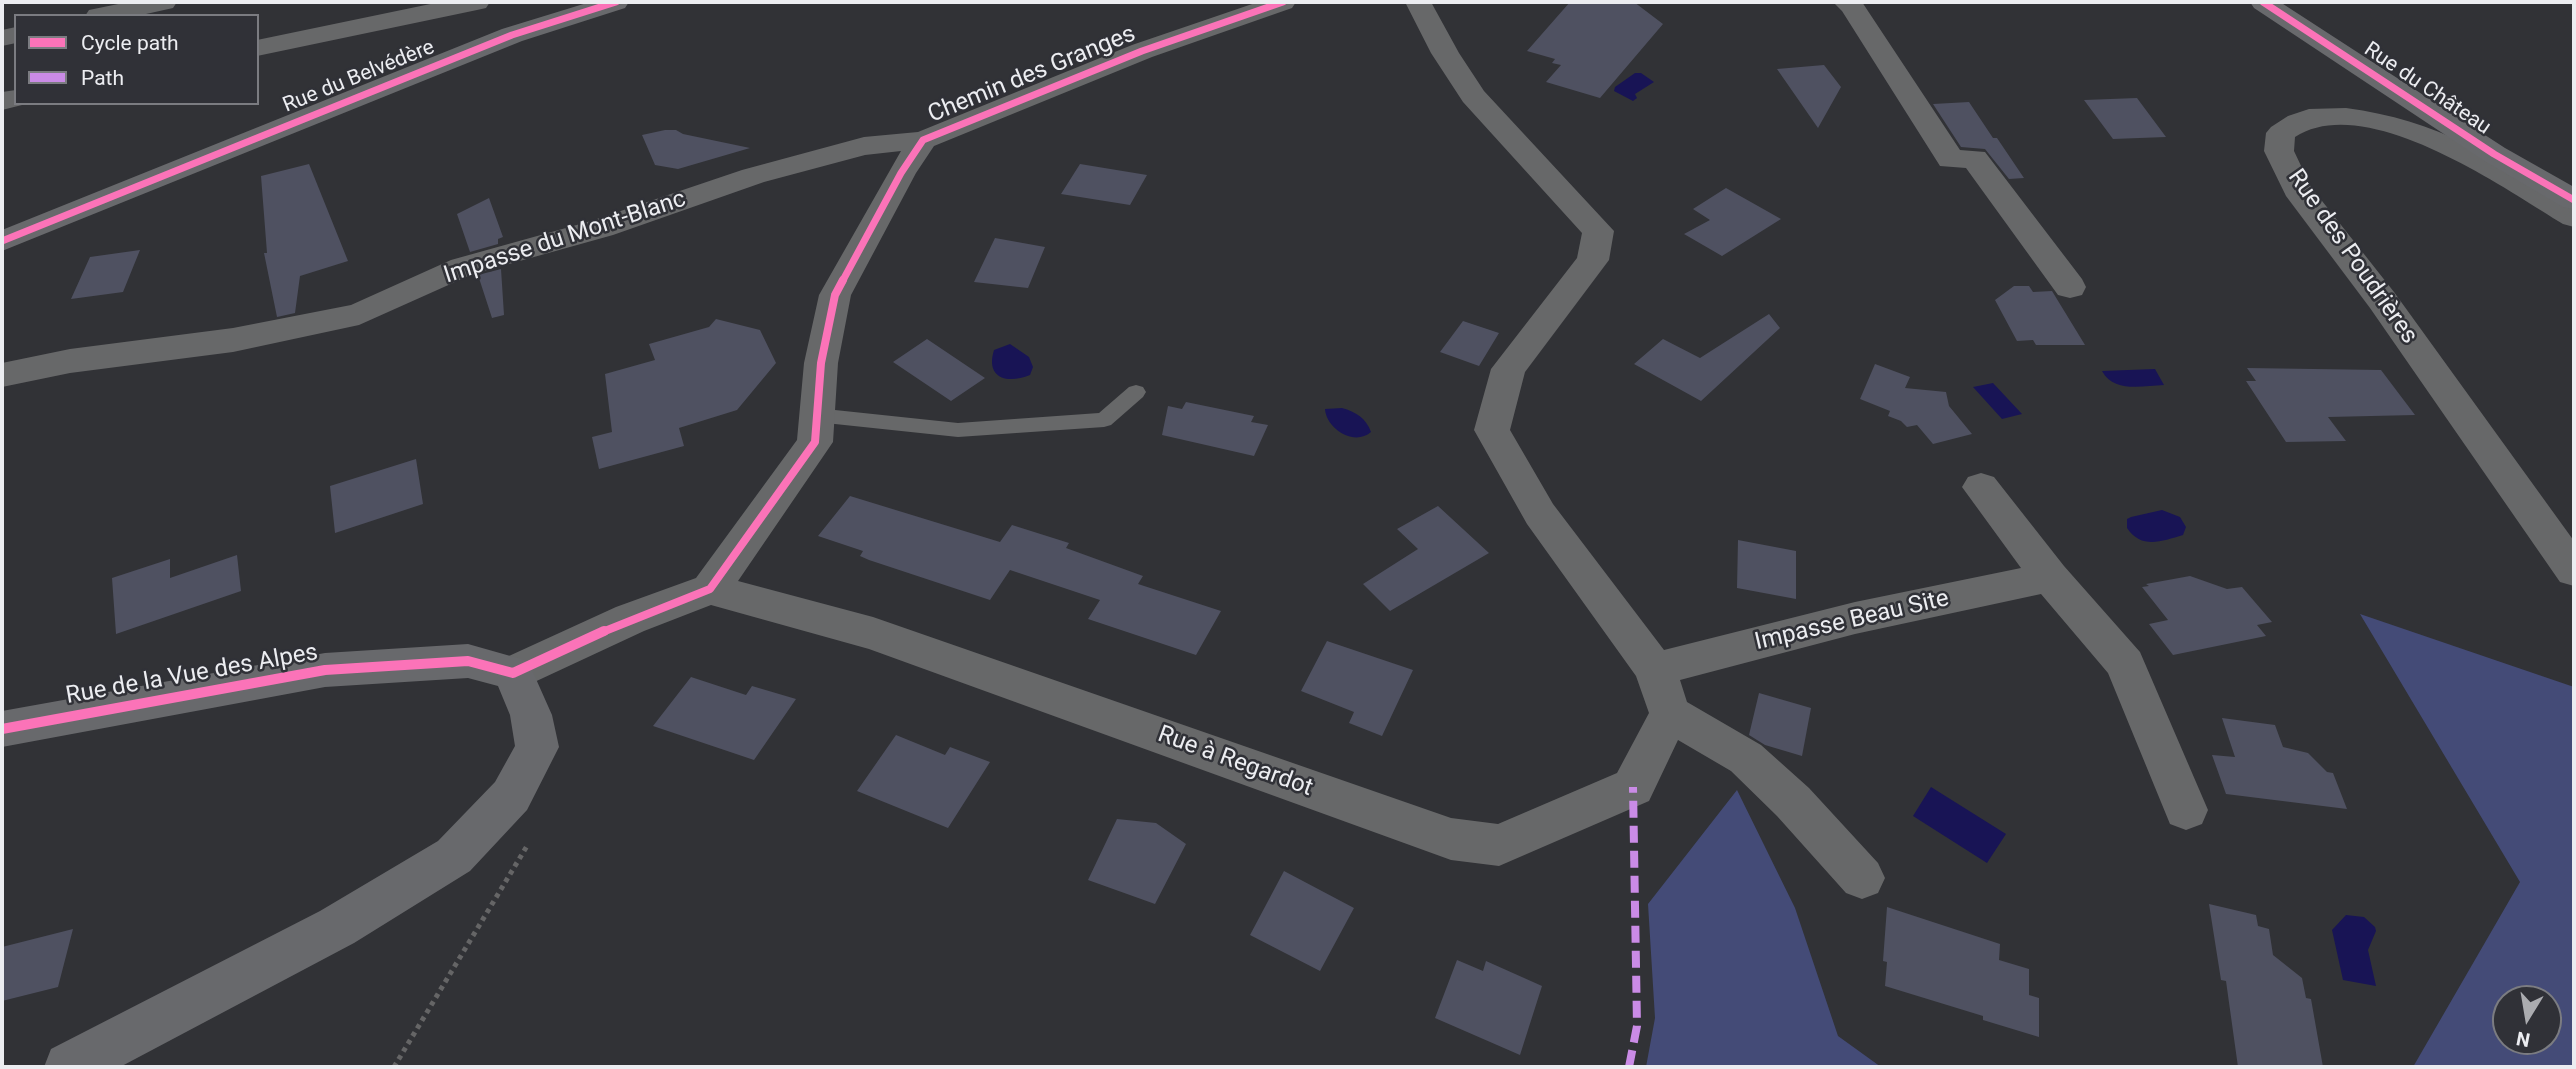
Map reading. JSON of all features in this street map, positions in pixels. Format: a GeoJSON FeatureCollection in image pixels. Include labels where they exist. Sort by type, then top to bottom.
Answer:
{"type":"FeatureCollection","features":[{"type":"Feature","properties":{"kind":"street"},"geometry":{"type":"LineString","coordinates":[[107,14],[164,2]]}},
{"type":"Feature","properties":{"kind":"street"},"geometry":{"type":"LineString","coordinates":[[259,48],[477,2]]}},
{"type":"Feature","properties":{"kind":"street","name":"Rue du Belvédère"},"geometry":{"type":"LineString","coordinates":[[2,241],[512,35],[616,2]]}},
{"type":"Feature","properties":{"kind":"street","name":"Chemin des Granges"},"geometry":{"type":"LineString","coordinates":[[710,589],[816,442],[821,363],[835,295],[901,173],[923,140],[1142,51],[1283,2]]}},
{"type":"Feature","properties":{"kind":"street"},"geometry":{"type":"LineString","coordinates":[[1418,2],[1445,53],[1473,96],[1598,231],[1592,260],[1508,369],[1492,430],[1540,514],[1656,669],[1670,713],[1746,758],[1793,802],[1862,878]]}},
{"type":"Feature","properties":{"kind":"street"},"geometry":{"type":"LineString","coordinates":[[1846,2],[1852,6],[1951,160],[1974,158],[2070,287]]}},
{"type":"Feature","properties":{"kind":"street","name":"Rue du Château"},"geometry":{"type":"LineString","coordinates":[[2263,2],[2494,154],[2574,200]]}},
{"type":"Feature","properties":{"kind":"street","name":"Rue des Poudrières"},"geometry":{"type":"LineString","coordinates":[[2574,217],[2441,140],[2398,125],[2350,118],[2307,118],[2281,133],[2279,150],[2297,189],[2398,323],[2574,571]]}},
{"type":"Feature","properties":{"kind":"street","name":"Impasse du Mont-Blanc"},"geometry":{"type":"LineString","coordinates":[[2,375],[70,361],[233,340],[359,314],[462,267],[602,228],[753,176],[864,146],[923,140]]}},
{"type":"Feature","properties":{"kind":"street"},"geometry":{"type":"LineString","coordinates":[[1981,487],[2050,577],[2126,664],[2186,810]]}},
{"type":"Feature","properties":{"kind":"street","name":"Impasse Beau Site"},"geometry":{"type":"LineString","coordinates":[[1656,669],[1856,618],[2050,577]]}},
{"type":"Feature","properties":{"kind":"street"},"geometry":{"type":"LineString","coordinates":[[69,1067],[337,927],[454,856],[511,796],[537,747],[531,715],[513,673],[630,619],[710,589]]}},
{"type":"Feature","properties":{"kind":"street","name":"Rue à Regardot"},"geometry":{"type":"LineString","coordinates":[[710,589],[873,634],[1451,839],[1499,845],[1633,787],[1670,713]]}},
{"type":"Feature","properties":{"kind":"street","name":"Rue de la Vue des Alpes"},"geometry":{"type":"LineString","coordinates":[[2,729],[325,670],[468,661],[513,673]]}},
{"type":"Feature","properties":{"kind":"lane"},"geometry":{"type":"LineString","coordinates":[[816,415],[958,430],[1104,420],[1136,392]]}},
{"type":"Feature","properties":{"kind":"path"},"geometry":{"type":"LineString","coordinates":[[394,1067],[533,836]]}},
{"type":"Feature","properties":{"kind":"shaded area"},"geometry":{"type":"Polygon","coordinates":[[[1635,73],[1641,73],[1654,82],[1635,94],[1637,98],[1633,101],[1614,91],[1615,87],[1635,73]]]}},
{"type":"Feature","properties":{"kind":"shaded area"},"geometry":{"type":"Polygon","coordinates":[[[1010,344],[1029,357],[1033,367],[1030,375],[1007,379],[996,373],[992,360],[994,350],[1010,344]]]}},
{"type":"Feature","properties":{"kind":"shaded area"},"geometry":{"type":"Polygon","coordinates":[[[2155,369],[2164,385],[2129,387],[2114,383],[2102,371],[2155,369]]]}},
{"type":"Feature","properties":{"kind":"shaded area"},"geometry":{"type":"Polygon","coordinates":[[[1993,383],[2022,414],[2002,419],[1973,387],[1993,383]]]}},
{"type":"Feature","properties":{"kind":"shaded area"},"geometry":{"type":"Polygon","coordinates":[[[1342,408],[1360,416],[1371,432],[1357,437],[1336,429],[1330,423],[1325,409],[1342,408]]]}},
{"type":"Feature","properties":{"kind":"shaded area"},"geometry":{"type":"Polygon","coordinates":[[[2162,510],[2180,517],[2186,527],[2183,535],[2153,542],[2139,539],[2127,528],[2127,519],[2162,510]]]}},
{"type":"Feature","properties":{"kind":"shaded area"},"geometry":{"type":"Polygon","coordinates":[[[2360,614],[2574,687],[2574,1067],[2413,1067],[2520,882],[2360,614]]]}},
{"type":"Feature","properties":{"kind":"shaded area"},"geometry":{"type":"Polygon","coordinates":[[[1931,787],[2006,834],[1987,863],[1913,816],[1931,787]]]}},
{"type":"Feature","properties":{"kind":"shaded area"},"geometry":{"type":"Polygon","coordinates":[[[1737,790],[1795,908],[1838,1036],[1881,1067],[1646,1067],[1655,1018],[1648,904],[1737,790]]]}},
{"type":"Feature","properties":{"kind":"shaded area"},"geometry":{"type":"Polygon","coordinates":[[[2346,915],[2364,917],[2375,927],[2376,931],[2368,950],[2376,986],[2343,980],[2332,930],[2346,915]]]}},
{"type":"Feature","properties":{"kind":"building"},"geometry":{"type":"Polygon","coordinates":[[[1570,2],[1634,2],[1663,24],[1600,98],[1546,82],[1561,65],[1552,63],[1555,59],[1527,51],[1570,2]]]}},
{"type":"Feature","properties":{"kind":"building"},"geometry":{"type":"Polygon","coordinates":[[[1824,65],[1841,87],[1818,128],[1777,69],[1824,65]]]}},
{"type":"Feature","properties":{"kind":"building"},"geometry":{"type":"Polygon","coordinates":[[[2137,98],[2166,137],[2113,139],[2084,100],[2137,98]]]}},
{"type":"Feature","properties":{"kind":"building"},"geometry":{"type":"Polygon","coordinates":[[[1969,102],[2024,178],[2009,179],[1985,149],[1961,147],[1933,104],[1969,102]]]}},
{"type":"Feature","properties":{"kind":"building"},"geometry":{"type":"Polygon","coordinates":[[[676,130],[683,134],[750,148],[678,169],[655,165],[642,135],[676,130]]]}},
{"type":"Feature","properties":{"kind":"building"},"geometry":{"type":"Polygon","coordinates":[[[309,164],[348,261],[300,276],[295,313],[277,317],[264,253],[267,253],[261,176],[309,164]]]}},
{"type":"Feature","properties":{"kind":"building"},"geometry":{"type":"Polygon","coordinates":[[[1080,164],[1147,175],[1130,205],[1061,194],[1080,164]]]}},
{"type":"Feature","properties":{"kind":"building"},"geometry":{"type":"Polygon","coordinates":[[[1726,188],[1781,219],[1722,256],[1684,234],[1710,220],[1693,209],[1726,188]]]}},
{"type":"Feature","properties":{"kind":"building"},"geometry":{"type":"Polygon","coordinates":[[[489,198],[503,237],[498,239],[498,244],[470,252],[457,214],[489,198]]]}},
{"type":"Feature","properties":{"kind":"building"},"geometry":{"type":"Polygon","coordinates":[[[995,238],[1045,247],[1028,288],[974,282],[995,238]]]}},
{"type":"Feature","properties":{"kind":"building"},"geometry":{"type":"Polygon","coordinates":[[[140,250],[123,292],[71,299],[90,257],[140,250]]]}},
{"type":"Feature","properties":{"kind":"building"},"geometry":{"type":"Polygon","coordinates":[[[501,269],[504,315],[492,318],[478,275],[501,269]]]}},
{"type":"Feature","properties":{"kind":"building"},"geometry":{"type":"Polygon","coordinates":[[[2014,286],[2029,286],[2033,292],[2052,291],[2085,345],[2036,345],[2033,340],[2017,341],[1995,300],[2014,286]]]}},
{"type":"Feature","properties":{"kind":"building"},"geometry":{"type":"Polygon","coordinates":[[[1769,314],[1780,328],[1701,401],[1634,364],[1663,339],[1700,358],[1769,314]]]}},
{"type":"Feature","properties":{"kind":"building"},"geometry":{"type":"Polygon","coordinates":[[[716,319],[760,330],[776,363],[737,410],[679,428],[684,446],[599,469],[592,437],[612,432],[605,374],[655,360],[649,344],[709,327],[716,319]]]}},
{"type":"Feature","properties":{"kind":"building"},"geometry":{"type":"Polygon","coordinates":[[[1463,321],[1499,333],[1479,366],[1440,352],[1463,321]]]}},
{"type":"Feature","properties":{"kind":"building"},"geometry":{"type":"Polygon","coordinates":[[[927,339],[985,378],[951,401],[893,362],[927,339]]]}},
{"type":"Feature","properties":{"kind":"building"},"geometry":{"type":"Polygon","coordinates":[[[1875,364],[1910,377],[1905,388],[1946,392],[1949,406],[1972,434],[1933,444],[1917,425],[1907,427],[1901,421],[1888,416],[1890,411],[1860,399],[1875,364]]]}},
{"type":"Feature","properties":{"kind":"building"},"geometry":{"type":"Polygon","coordinates":[[[2247,368],[2381,370],[2415,415],[2328,417],[2346,441],[2286,442],[2246,381],[2256,381],[2247,368]]]}},
{"type":"Feature","properties":{"kind":"building"},"geometry":{"type":"Polygon","coordinates":[[[1186,402],[1254,416],[1251,422],[1268,425],[1254,456],[1162,435],[1168,406],[1182,409],[1186,402]]]}},
{"type":"Feature","properties":{"kind":"building"},"geometry":{"type":"Polygon","coordinates":[[[416,459],[423,504],[335,533],[330,486],[416,459]]]}},
{"type":"Feature","properties":{"kind":"building"},"geometry":{"type":"Polygon","coordinates":[[[850,496],[1000,542],[1012,525],[1069,543],[1066,548],[1143,576],[1138,584],[1221,611],[1196,655],[1088,619],[1100,600],[1010,570],[990,600],[869,560],[860,556],[863,551],[818,536],[850,496]]]}},
{"type":"Feature","properties":{"kind":"building"},"geometry":{"type":"Polygon","coordinates":[[[1438,506],[1489,553],[1390,611],[1363,584],[1418,549],[1397,529],[1438,506]]]}},
{"type":"Feature","properties":{"kind":"building"},"geometry":{"type":"Polygon","coordinates":[[[1738,540],[1796,551],[1796,599],[1737,588],[1738,540]]]}},
{"type":"Feature","properties":{"kind":"building"},"geometry":{"type":"Polygon","coordinates":[[[237,555],[241,591],[116,634],[112,578],[170,559],[170,578],[237,555]]]}},
{"type":"Feature","properties":{"kind":"building"},"geometry":{"type":"Polygon","coordinates":[[[2190,576],[2227,589],[2242,587],[2272,622],[2257,625],[2266,636],[2173,655],[2149,624],[2168,620],[2142,587],[2190,576]]]}},
{"type":"Feature","properties":{"kind":"building"},"geometry":{"type":"Polygon","coordinates":[[[1327,641],[1413,670],[1382,736],[1349,723],[1354,712],[1301,691],[1327,641]]]}},
{"type":"Feature","properties":{"kind":"building"},"geometry":{"type":"Polygon","coordinates":[[[691,677],[746,695],[752,686],[796,699],[754,760],[653,726],[691,677]]]}},
{"type":"Feature","properties":{"kind":"building"},"geometry":{"type":"Polygon","coordinates":[[[1759,693],[1811,708],[1802,756],[1765,745],[1749,735],[1759,693]]]}},
{"type":"Feature","properties":{"kind":"building"},"geometry":{"type":"Polygon","coordinates":[[[2222,718],[2275,725],[2283,747],[2308,753],[2327,772],[2333,773],[2347,809],[2226,794],[2212,755],[2235,757],[2222,718]]]}},
{"type":"Feature","properties":{"kind":"building"},"geometry":{"type":"Polygon","coordinates":[[[896,735],[945,755],[950,747],[990,762],[948,828],[857,791],[896,735]]]}},
{"type":"Feature","properties":{"kind":"building"},"geometry":{"type":"Polygon","coordinates":[[[1117,819],[1156,823],[1186,844],[1155,904],[1088,880],[1117,819]]]}},
{"type":"Feature","properties":{"kind":"building"},"geometry":{"type":"Polygon","coordinates":[[[1284,871],[1354,908],[1320,971],[1250,935],[1284,871]]]}},
{"type":"Feature","properties":{"kind":"building"},"geometry":{"type":"Polygon","coordinates":[[[2209,904],[2256,915],[2258,926],[2269,929],[2273,955],[2302,978],[2306,998],[2311,999],[2323,1067],[2238,1067],[2226,981],[2221,980],[2209,904]]]}},
{"type":"Feature","properties":{"kind":"building"},"geometry":{"type":"Polygon","coordinates":[[[1887,907],[2000,944],[1999,960],[2029,969],[2029,995],[2039,998],[2039,1037],[1983,1020],[1983,1016],[1885,986],[1887,962],[1883,961],[1887,907]]]}},
{"type":"Feature","properties":{"kind":"building"},"geometry":{"type":"Polygon","coordinates":[[[73,929],[58,987],[2,1001],[2,947],[73,929]]]}},
{"type":"Feature","properties":{"kind":"building"},"geometry":{"type":"Polygon","coordinates":[[[1457,960],[1483,971],[1486,961],[1542,986],[1520,1055],[1435,1018],[1457,960]]]}},
{"type":"Feature","properties":{"kind":"marked path"},"geometry":{"type":"LineString","coordinates":[[1629,1067],[1637,1026],[1633,787]]}},
{"type":"Feature","properties":{"kind":"cycle path"},"geometry":{"type":"LineString","coordinates":[[2,241],[512,35],[616,2]]}},
{"type":"Feature","properties":{"kind":"cycle path"},"geometry":{"type":"LineString","coordinates":[[2,729],[325,670],[468,661],[513,673],[630,619],[710,589],[815,442],[821,363],[835,295],[901,173],[923,140],[1142,51],[1283,2]]}},
{"type":"Feature","properties":{"kind":"cycle path"},"geometry":{"type":"LineString","coordinates":[[2263,2],[2494,154],[2574,200]]}}]}
